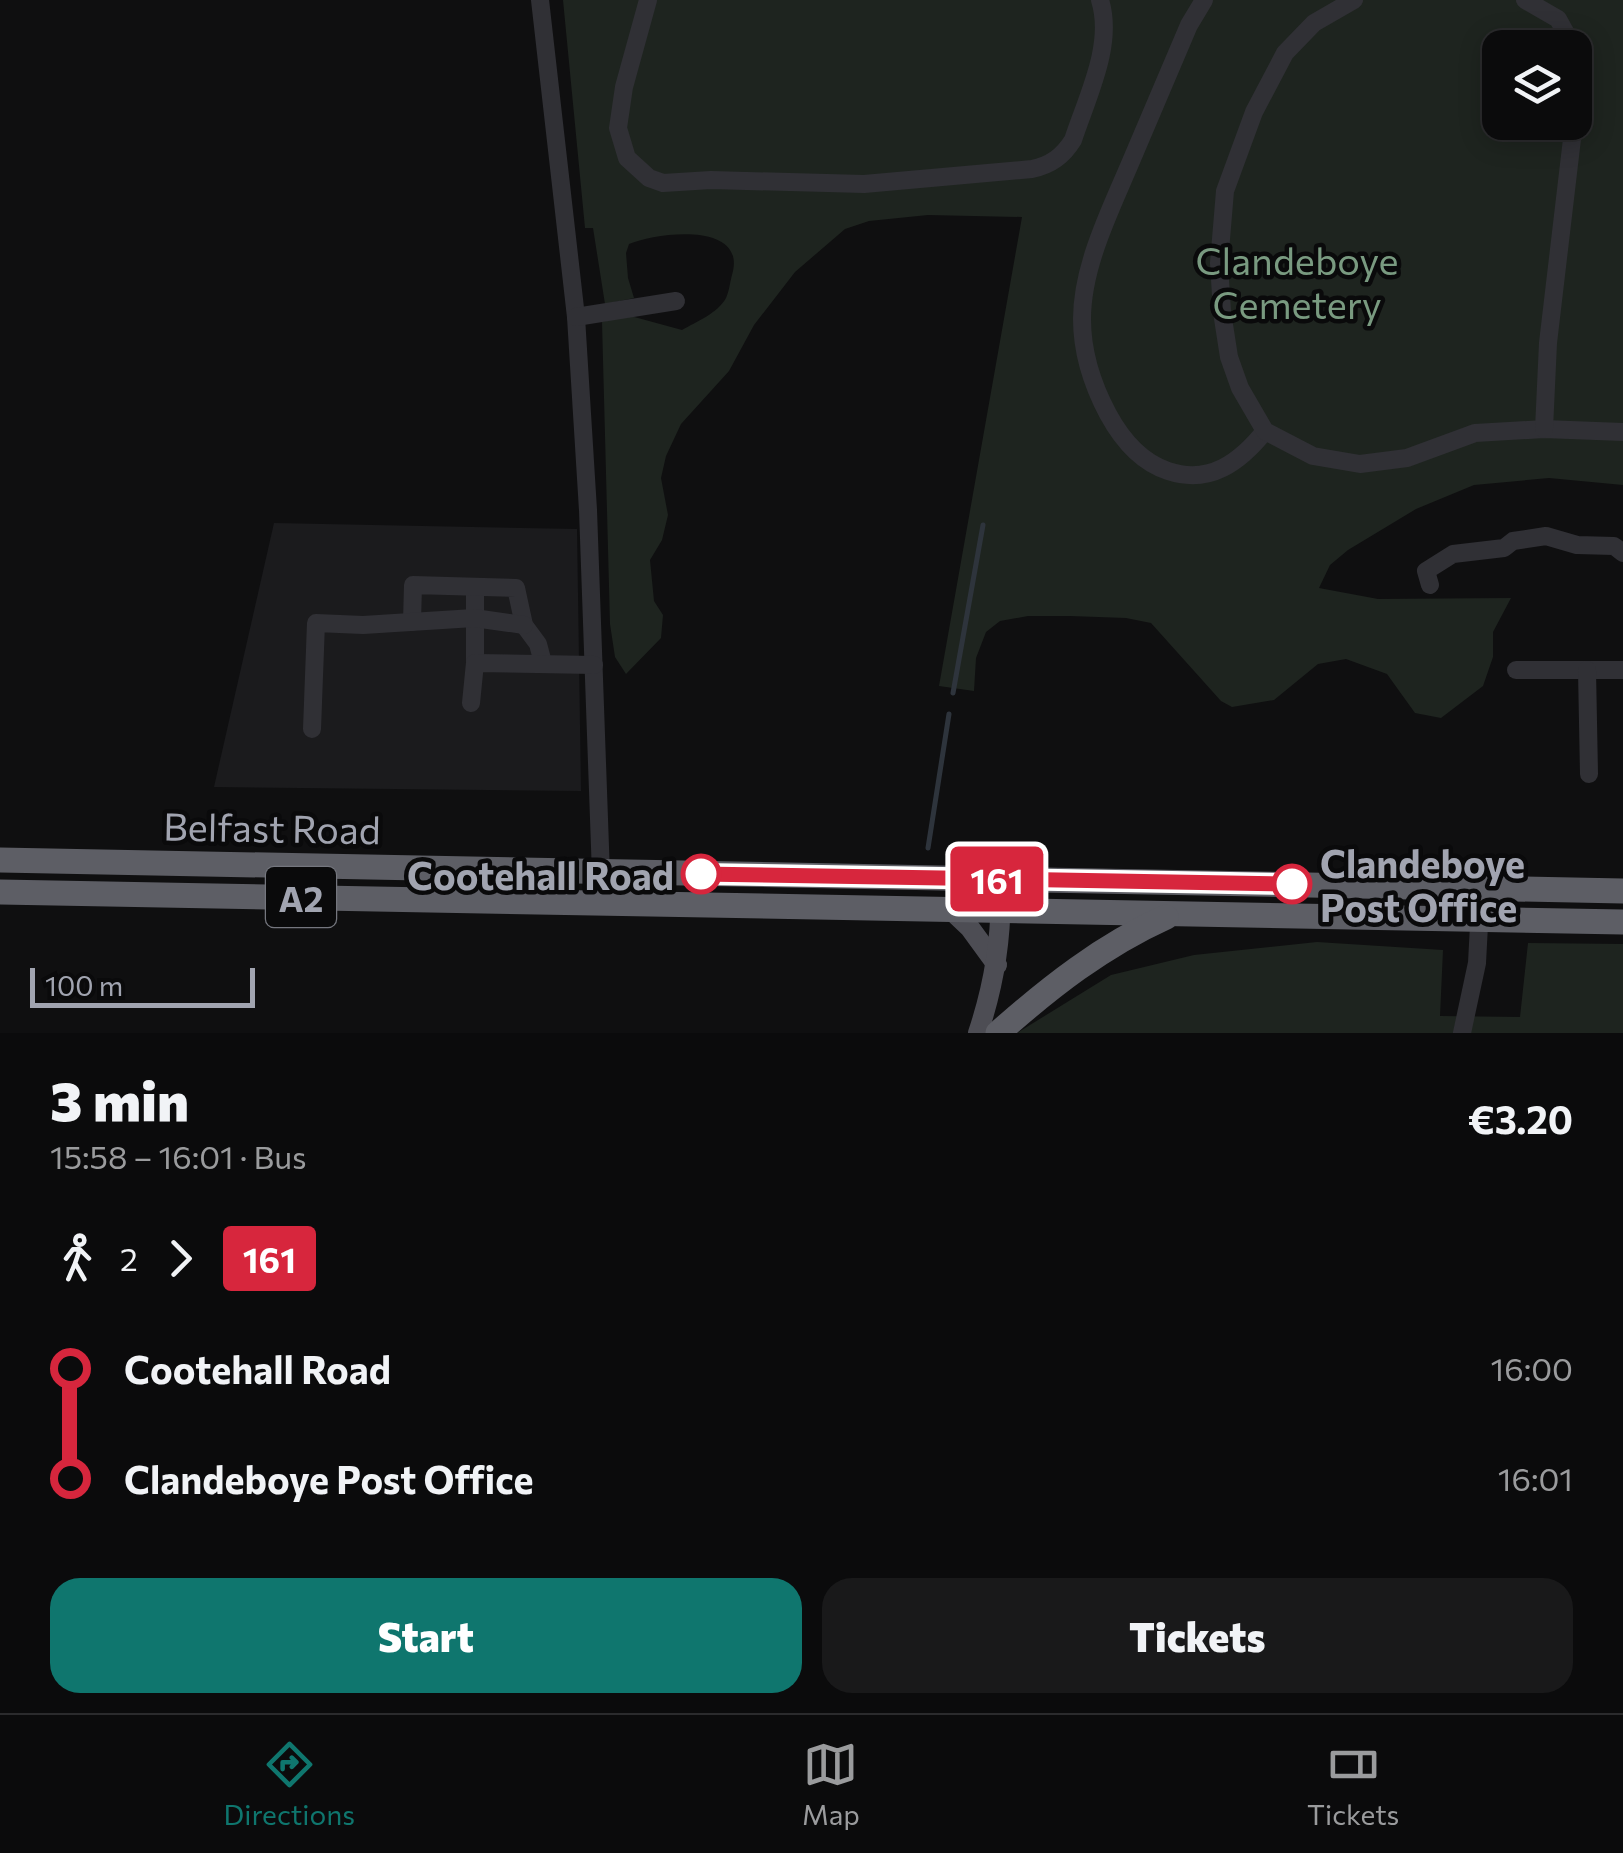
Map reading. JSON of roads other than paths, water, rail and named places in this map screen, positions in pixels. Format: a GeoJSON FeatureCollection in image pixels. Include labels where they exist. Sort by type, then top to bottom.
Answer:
{"type":"FeatureCollection","features":[{"type":"Feature","properties":{"kind":"highway","name":"Belfast Road"},"geometry":{"type":"LineString","coordinates":[[0,860],[1623,891]]}},
{"type":"Feature","properties":{"kind":"highway"},"geometry":{"type":"LineString","coordinates":[[1554,888],[1623,880]]}},
{"type":"Feature","properties":{"kind":"highway","name":"Belfast Road"},"geometry":{"type":"LineString","coordinates":[[0,892],[1623,922]]}},
{"type":"Feature","properties":{"kind":"highway"},"geometry":{"type":"LineString","coordinates":[[998,1033],[1088,960],[1121,938],[1175,913]]}},
{"type":"Feature","properties":{"kind":"main road"},"geometry":{"type":"LineString","coordinates":[[978,1033],[998,965],[1000,879]]}},
{"type":"Feature","properties":{"kind":"main road"},"geometry":{"type":"LineString","coordinates":[[950,909],[998,965]]}},
{"type":"Feature","properties":{"kind":"street"},"geometry":{"type":"LineString","coordinates":[[540,0],[576,317],[602,903]]}},
{"type":"Feature","properties":{"kind":"street"},"geometry":{"type":"LineString","coordinates":[[648,0],[624,87],[618,128],[627,158],[636,167],[663,183],[711,180],[864,184],[1032,169],[1065,153],[1073,140],[1106,36],[1100,0]]}},
{"type":"Feature","properties":{"kind":"street"},"geometry":{"type":"LineString","coordinates":[[1204,0],[1189,25],[1107,217],[1088,278],[1082,315],[1084,346],[1089,373],[1114,424],[1138,455],[1160,468],[1194,476],[1217,472],[1245,455],[1266,431]]}},
{"type":"Feature","properties":{"kind":"street"},"geometry":{"type":"LineString","coordinates":[[1354,0],[1314,23],[1286,53],[1254,112],[1225,191],[1220,264],[1229,357],[1240,388],[1266,431],[1313,456],[1360,464],[1406,458],[1475,434],[1544,429],[1623,432]]}},
{"type":"Feature","properties":{"kind":"street"},"geometry":{"type":"LineString","coordinates":[[1525,0],[1558,19],[1564,30]]}},
{"type":"Feature","properties":{"kind":"street"},"geometry":{"type":"LineString","coordinates":[[1544,429],[1548,343],[1572,140]]}},
{"type":"Feature","properties":{"kind":"street"},"geometry":{"type":"LineString","coordinates":[[576,317],[676,300]]}},
{"type":"Feature","properties":{"kind":"street"},"geometry":{"type":"LineString","coordinates":[[1430,585],[1426,570],[1453,554],[1504,548],[1513,541],[1546,536],[1577,544],[1614,546],[1623,553]]}},
{"type":"Feature","properties":{"kind":"street"},"geometry":{"type":"LineString","coordinates":[[412,622],[413,585],[516,588],[524,625],[538,644],[542,663]]}},
{"type":"Feature","properties":{"kind":"street"},"geometry":{"type":"LineString","coordinates":[[471,703],[475,587]]}},
{"type":"Feature","properties":{"kind":"street"},"geometry":{"type":"LineString","coordinates":[[312,728],[316,623],[474,618],[524,625]]}},
{"type":"Feature","properties":{"kind":"street"},"geometry":{"type":"LineString","coordinates":[[475,663],[594,665]]}},
{"type":"Feature","properties":{"kind":"street"},"geometry":{"type":"LineString","coordinates":[[1516,670],[1623,670]]}},
{"type":"Feature","properties":{"kind":"street"},"geometry":{"type":"LineString","coordinates":[[1587,670],[1589,774]]}},
{"type":"Feature","properties":{"kind":"street"},"geometry":{"type":"LineString","coordinates":[[1462,1033],[1477,963],[1481,887]]}},
{"type":"Feature","properties":{"kind":"waterway"},"geometry":{"type":"LineString","coordinates":[[953,693],[983,525]]}},
{"type":"Feature","properties":{"kind":"waterway"},"geometry":{"type":"LineString","coordinates":[[928,848],[949,714]]}},
{"type":"Feature","properties":{"kind":"place","name":"Cootehall Road"},"geometry":{"type":"Point","coordinates":[701,874]}},
{"type":"Feature","properties":{"kind":"place","name":"Clandeboye Post Office"},"geometry":{"type":"Point","coordinates":[1292,884]}},
{"type":"Feature","properties":{"kind":"park label","name":"Clandeboye Cemetery"},"geometry":{"type":"Point","coordinates":[1297,281]}}]}
